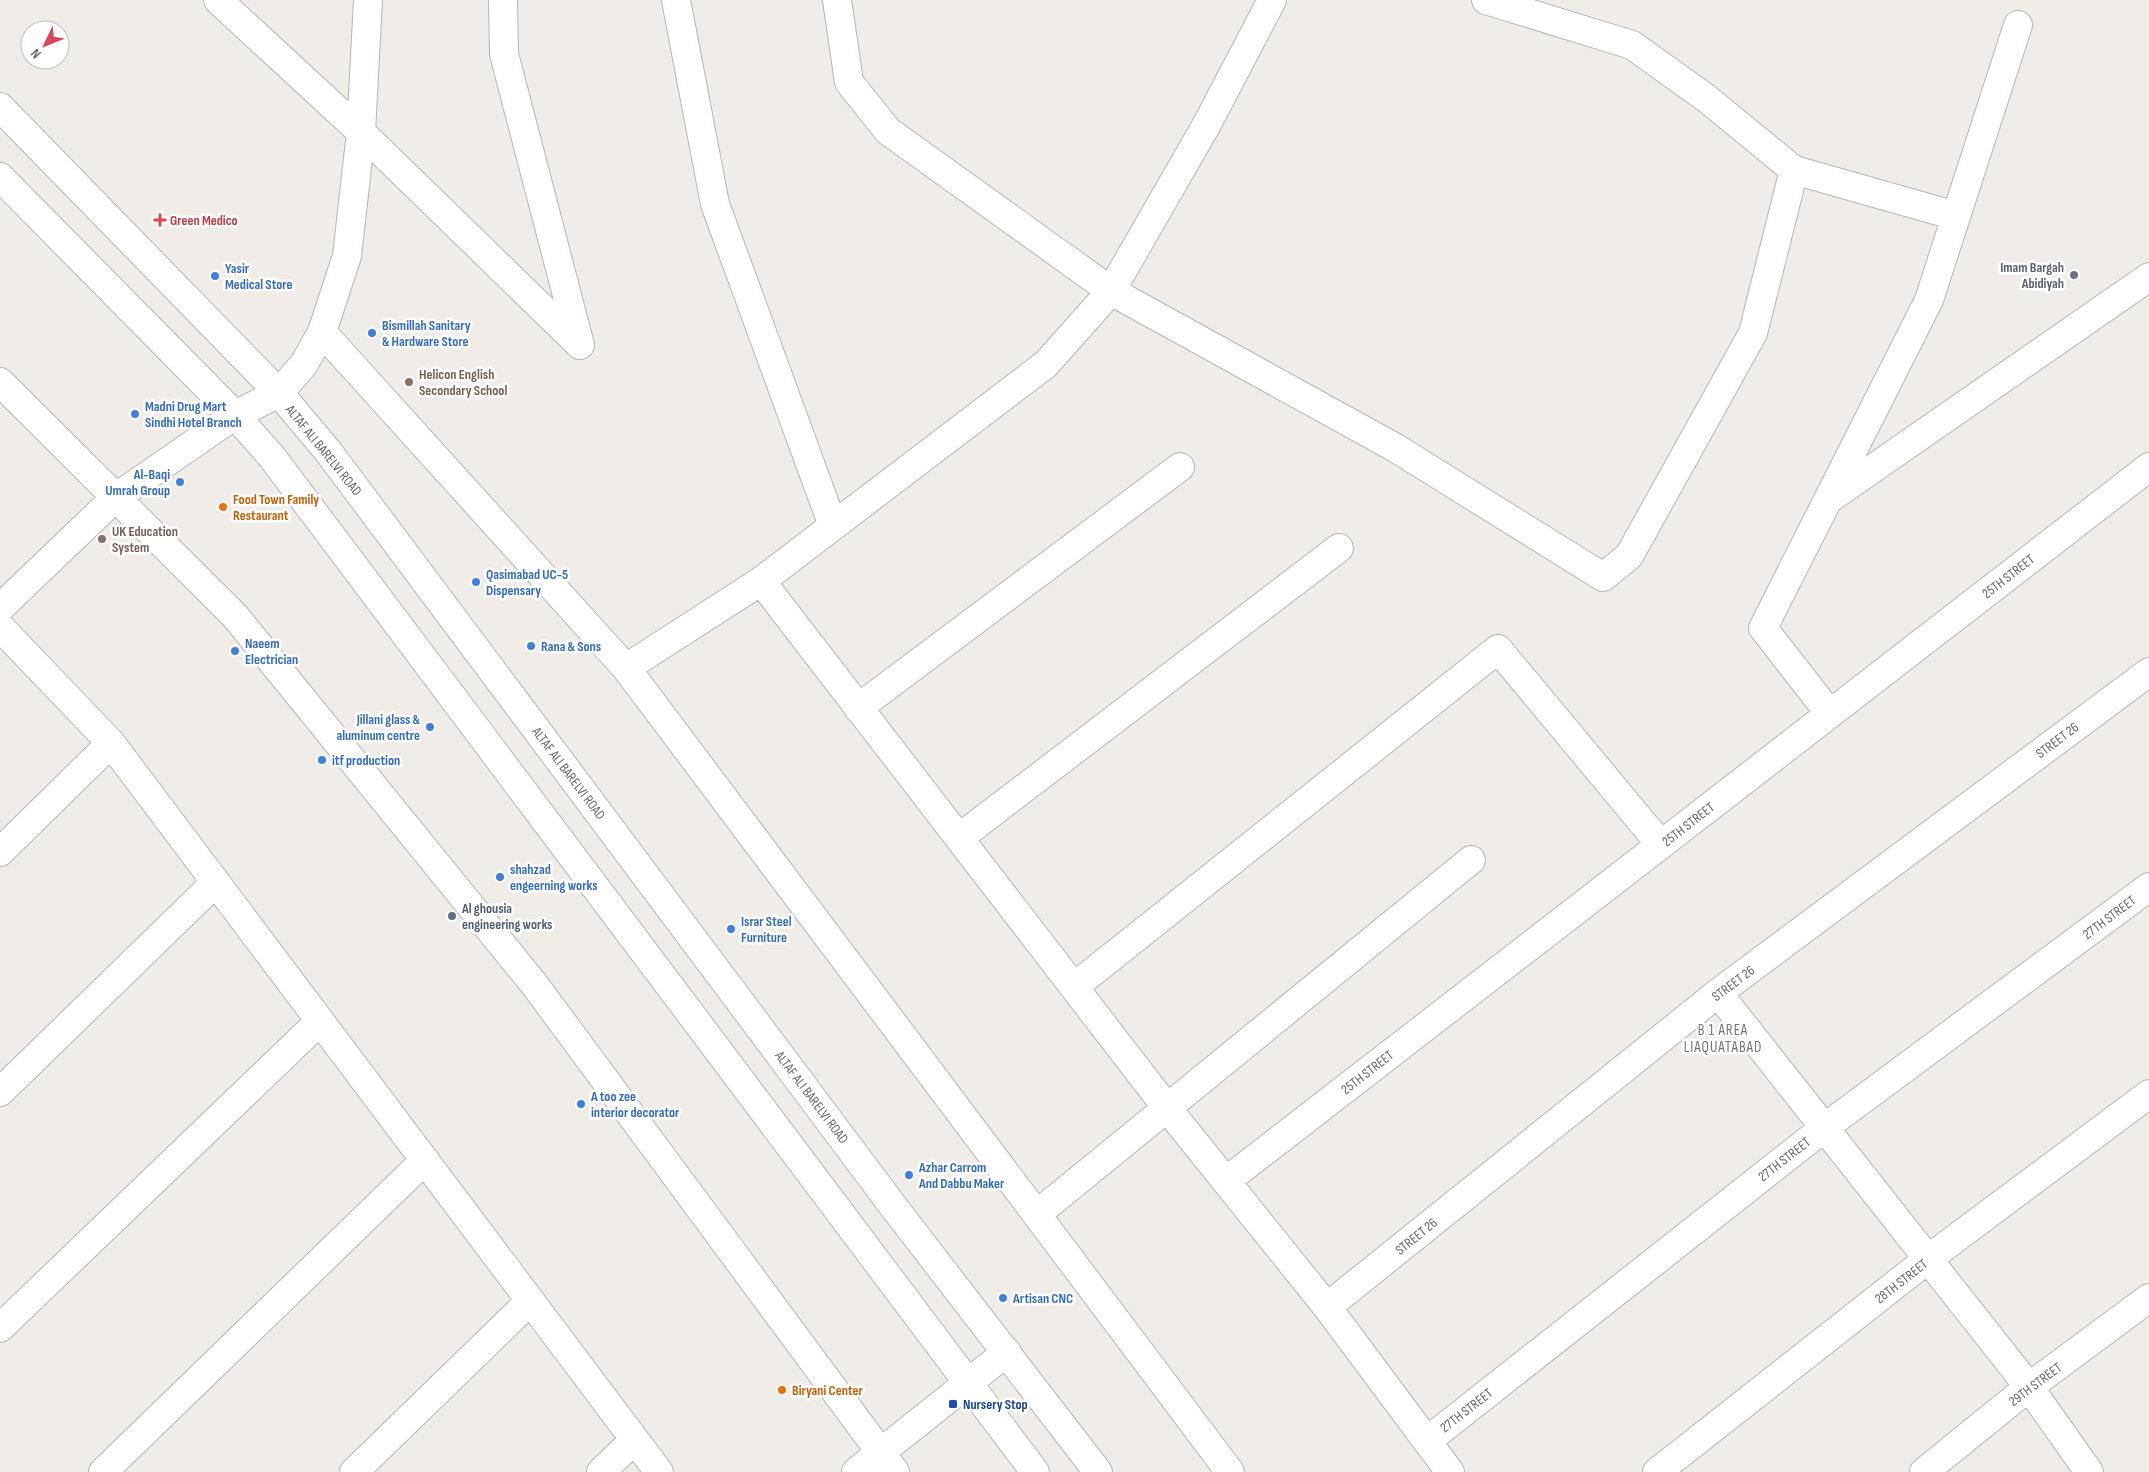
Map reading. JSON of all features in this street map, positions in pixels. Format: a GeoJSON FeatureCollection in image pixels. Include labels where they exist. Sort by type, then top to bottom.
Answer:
{"type":"FeatureCollection","features":[{"type":"Feature","properties":{"kind":"street"},"geometry":{"type":"LineString","coordinates":[[218,0],[361,132],[580,345],[504,54],[503,0]]}},
{"type":"Feature","properties":{"kind":"street"},"geometry":{"type":"LineString","coordinates":[[0,608],[115,498],[235,415],[279,393],[304,364],[322,332],[347,256],[361,132],[368,0]]}},
{"type":"Feature","properties":{"kind":"street"},"geometry":{"type":"LineString","coordinates":[[676,0],[715,204],[833,526]]}},
{"type":"Feature","properties":{"kind":"street"},"geometry":{"type":"LineString","coordinates":[[837,0],[849,82],[888,131],[1111,291],[1394,447],[1602,577],[1629,556],[1753,333],[1794,170]]}},
{"type":"Feature","properties":{"kind":"street"},"geometry":{"type":"LineString","coordinates":[[626,668],[761,581],[1046,364],[1111,291],[1207,124],[1272,0]]}},
{"type":"Feature","properties":{"kind":"street"},"geometry":{"type":"LineString","coordinates":[[1486,0],[1632,45],[1706,98],[1794,170],[1956,216]]}},
{"type":"Feature","properties":{"kind":"street"},"geometry":{"type":"LineString","coordinates":[[1830,714],[1763,628],[1929,300],[2018,25]]}},
{"type":"Feature","properties":{"kind":"street","name":"ALTAF ALI BARELVI ROAD"},"geometry":{"type":"LineString","coordinates":[[0,107],[279,393],[327,450],[887,1198],[1098,1472]]}},
{"type":"Feature","properties":{"kind":"street"},"geometry":{"type":"LineString","coordinates":[[0,178],[235,415],[272,457],[1035,1472]]}},
{"type":"Feature","properties":{"kind":"street"},"geometry":{"type":"LineString","coordinates":[[1830,498],[2149,277]]}},
{"type":"Feature","properties":{"kind":"street"},"geometry":{"type":"LineString","coordinates":[[322,332],[626,668],[1230,1472]]}},
{"type":"Feature","properties":{"kind":"street"},"geometry":{"type":"LineString","coordinates":[[0,382],[235,616],[534,984],[887,1462]]}},
{"type":"Feature","properties":{"kind":"street"},"geometry":{"type":"LineString","coordinates":[[858,708],[1180,467]]}},
{"type":"Feature","properties":{"kind":"street","name":"25TH STREET"},"geometry":{"type":"LineString","coordinates":[[1226,1182],[2149,467]]}},
{"type":"Feature","properties":{"kind":"street"},"geometry":{"type":"LineString","coordinates":[[959,838],[1339,548]]}},
{"type":"Feature","properties":{"kind":"street"},"geometry":{"type":"LineString","coordinates":[[761,581],[1167,1108],[1327,1307],[1450,1472]]}},
{"type":"Feature","properties":{"kind":"street"},"geometry":{"type":"LineString","coordinates":[[0,627],[111,743],[659,1472]]}},
{"type":"Feature","properties":{"kind":"street"},"geometry":{"type":"LineString","coordinates":[[1074,987],[1498,649],[1661,845]]}},
{"type":"Feature","properties":{"kind":"street","name":"STREET 26"},"geometry":{"type":"LineString","coordinates":[[1327,1307],[1718,993],[2149,672]]}},
{"type":"Feature","properties":{"kind":"street"},"geometry":{"type":"LineString","coordinates":[[0,852],[111,743]]}},
{"type":"Feature","properties":{"kind":"street"},"geometry":{"type":"LineString","coordinates":[[1037,1214],[1471,860]]}},
{"type":"Feature","properties":{"kind":"street"},"geometry":{"type":"LineString","coordinates":[[0,1092],[216,882]]}},
{"type":"Feature","properties":{"kind":"street","name":"27TH STREET"},"geometry":{"type":"LineString","coordinates":[[1426,1441],[1824,1128],[2149,888]]}},
{"type":"Feature","properties":{"kind":"street"},"geometry":{"type":"LineString","coordinates":[[1718,993],[2029,1387],[2090,1472]]}},
{"type":"Feature","properties":{"kind":"street"},"geometry":{"type":"LineString","coordinates":[[0,1328],[320,1021]]}},
{"type":"Feature","properties":{"kind":"street","name":"28TH STREET"},"geometry":{"type":"LineString","coordinates":[[1657,1472],[1928,1259],[2149,1094]]}},
{"type":"Feature","properties":{"kind":"street"},"geometry":{"type":"LineString","coordinates":[[103,1472],[425,1160]]}},
{"type":"Feature","properties":{"kind":"street","name":"29TH STREET"},"geometry":{"type":"LineString","coordinates":[[1924,1472],[2029,1387],[2149,1298]]}},
{"type":"Feature","properties":{"kind":"street"},"geometry":{"type":"LineString","coordinates":[[354,1472],[530,1301]]}},
{"type":"Feature","properties":{"kind":"street"},"geometry":{"type":"LineString","coordinates":[[856,1472],[887,1462],[968,1383],[1007,1352]]}},
{"type":"Feature","properties":{"kind":"street"},"geometry":{"type":"LineString","coordinates":[[601,1472],[634,1440]]}},
{"type":"Feature","properties":{"kind":"place","name":"Green Medico"},"geometry":{"type":"Point","coordinates":[160,220]}},
{"type":"Feature","properties":{"kind":"place","name":"Imam Bargah Abidiyah"},"geometry":{"type":"Point","coordinates":[2074,275]}},
{"type":"Feature","properties":{"kind":"place","name":"Yasir Medical Store"},"geometry":{"type":"Point","coordinates":[215,276]}},
{"type":"Feature","properties":{"kind":"place","name":"Bismillah Sanitary & Hardware Store"},"geometry":{"type":"Point","coordinates":[372,333]}},
{"type":"Feature","properties":{"kind":"place","name":"Helicon English Secondary School"},"geometry":{"type":"Point","coordinates":[409,382]}},
{"type":"Feature","properties":{"kind":"place","name":"Madni Drug Mart Sindhi Hotel Branch"},"geometry":{"type":"Point","coordinates":[135,414]}},
{"type":"Feature","properties":{"kind":"place","name":"Al-Baqi Umrah Group"},"geometry":{"type":"Point","coordinates":[180,482]}},
{"type":"Feature","properties":{"kind":"place","name":"Food Town Family Restaurant"},"geometry":{"type":"Point","coordinates":[223,507]}},
{"type":"Feature","properties":{"kind":"place","name":"UK Education System"},"geometry":{"type":"Point","coordinates":[102,539]}},
{"type":"Feature","properties":{"kind":"place","name":"Qasimabad UC-5 Dispensary"},"geometry":{"type":"Point","coordinates":[476,582]}},
{"type":"Feature","properties":{"kind":"place","name":"Rana & Sons"},"geometry":{"type":"Point","coordinates":[531,646]}},
{"type":"Feature","properties":{"kind":"place","name":"Naeem Electrician"},"geometry":{"type":"Point","coordinates":[235,651]}},
{"type":"Feature","properties":{"kind":"place","name":"Jillani glass & aluminum centre"},"geometry":{"type":"Point","coordinates":[430,727]}},
{"type":"Feature","properties":{"kind":"place","name":"itf production"},"geometry":{"type":"Point","coordinates":[322,760]}},
{"type":"Feature","properties":{"kind":"place","name":"shahzad engeerning works"},"geometry":{"type":"Point","coordinates":[500,877]}},
{"type":"Feature","properties":{"kind":"place","name":"Al ghousia engineering works"},"geometry":{"type":"Point","coordinates":[452,916]}},
{"type":"Feature","properties":{"kind":"place","name":"Israr Steel Furniture"},"geometry":{"type":"Point","coordinates":[731,929]}},
{"type":"Feature","properties":{"kind":"place","name":"A too zee interior decorator"},"geometry":{"type":"Point","coordinates":[581,1104]}},
{"type":"Feature","properties":{"kind":"place","name":"Azhar Carrom And Dabbu Maker"},"geometry":{"type":"Point","coordinates":[909,1175]}},
{"type":"Feature","properties":{"kind":"place","name":"Artisan CNC"},"geometry":{"type":"Point","coordinates":[1003,1298]}},
{"type":"Feature","properties":{"kind":"place","name":"Biryani Center"},"geometry":{"type":"Point","coordinates":[782,1390]}},
{"type":"Feature","properties":{"kind":"place","name":"Nursery Stop"},"geometry":{"type":"Point","coordinates":[953,1404]}},
{"type":"Feature","properties":{"kind":"district","name":"B 1 AREA LIAQUATABAD"},"geometry":{"type":"Point","coordinates":[1723,1038]}}]}
